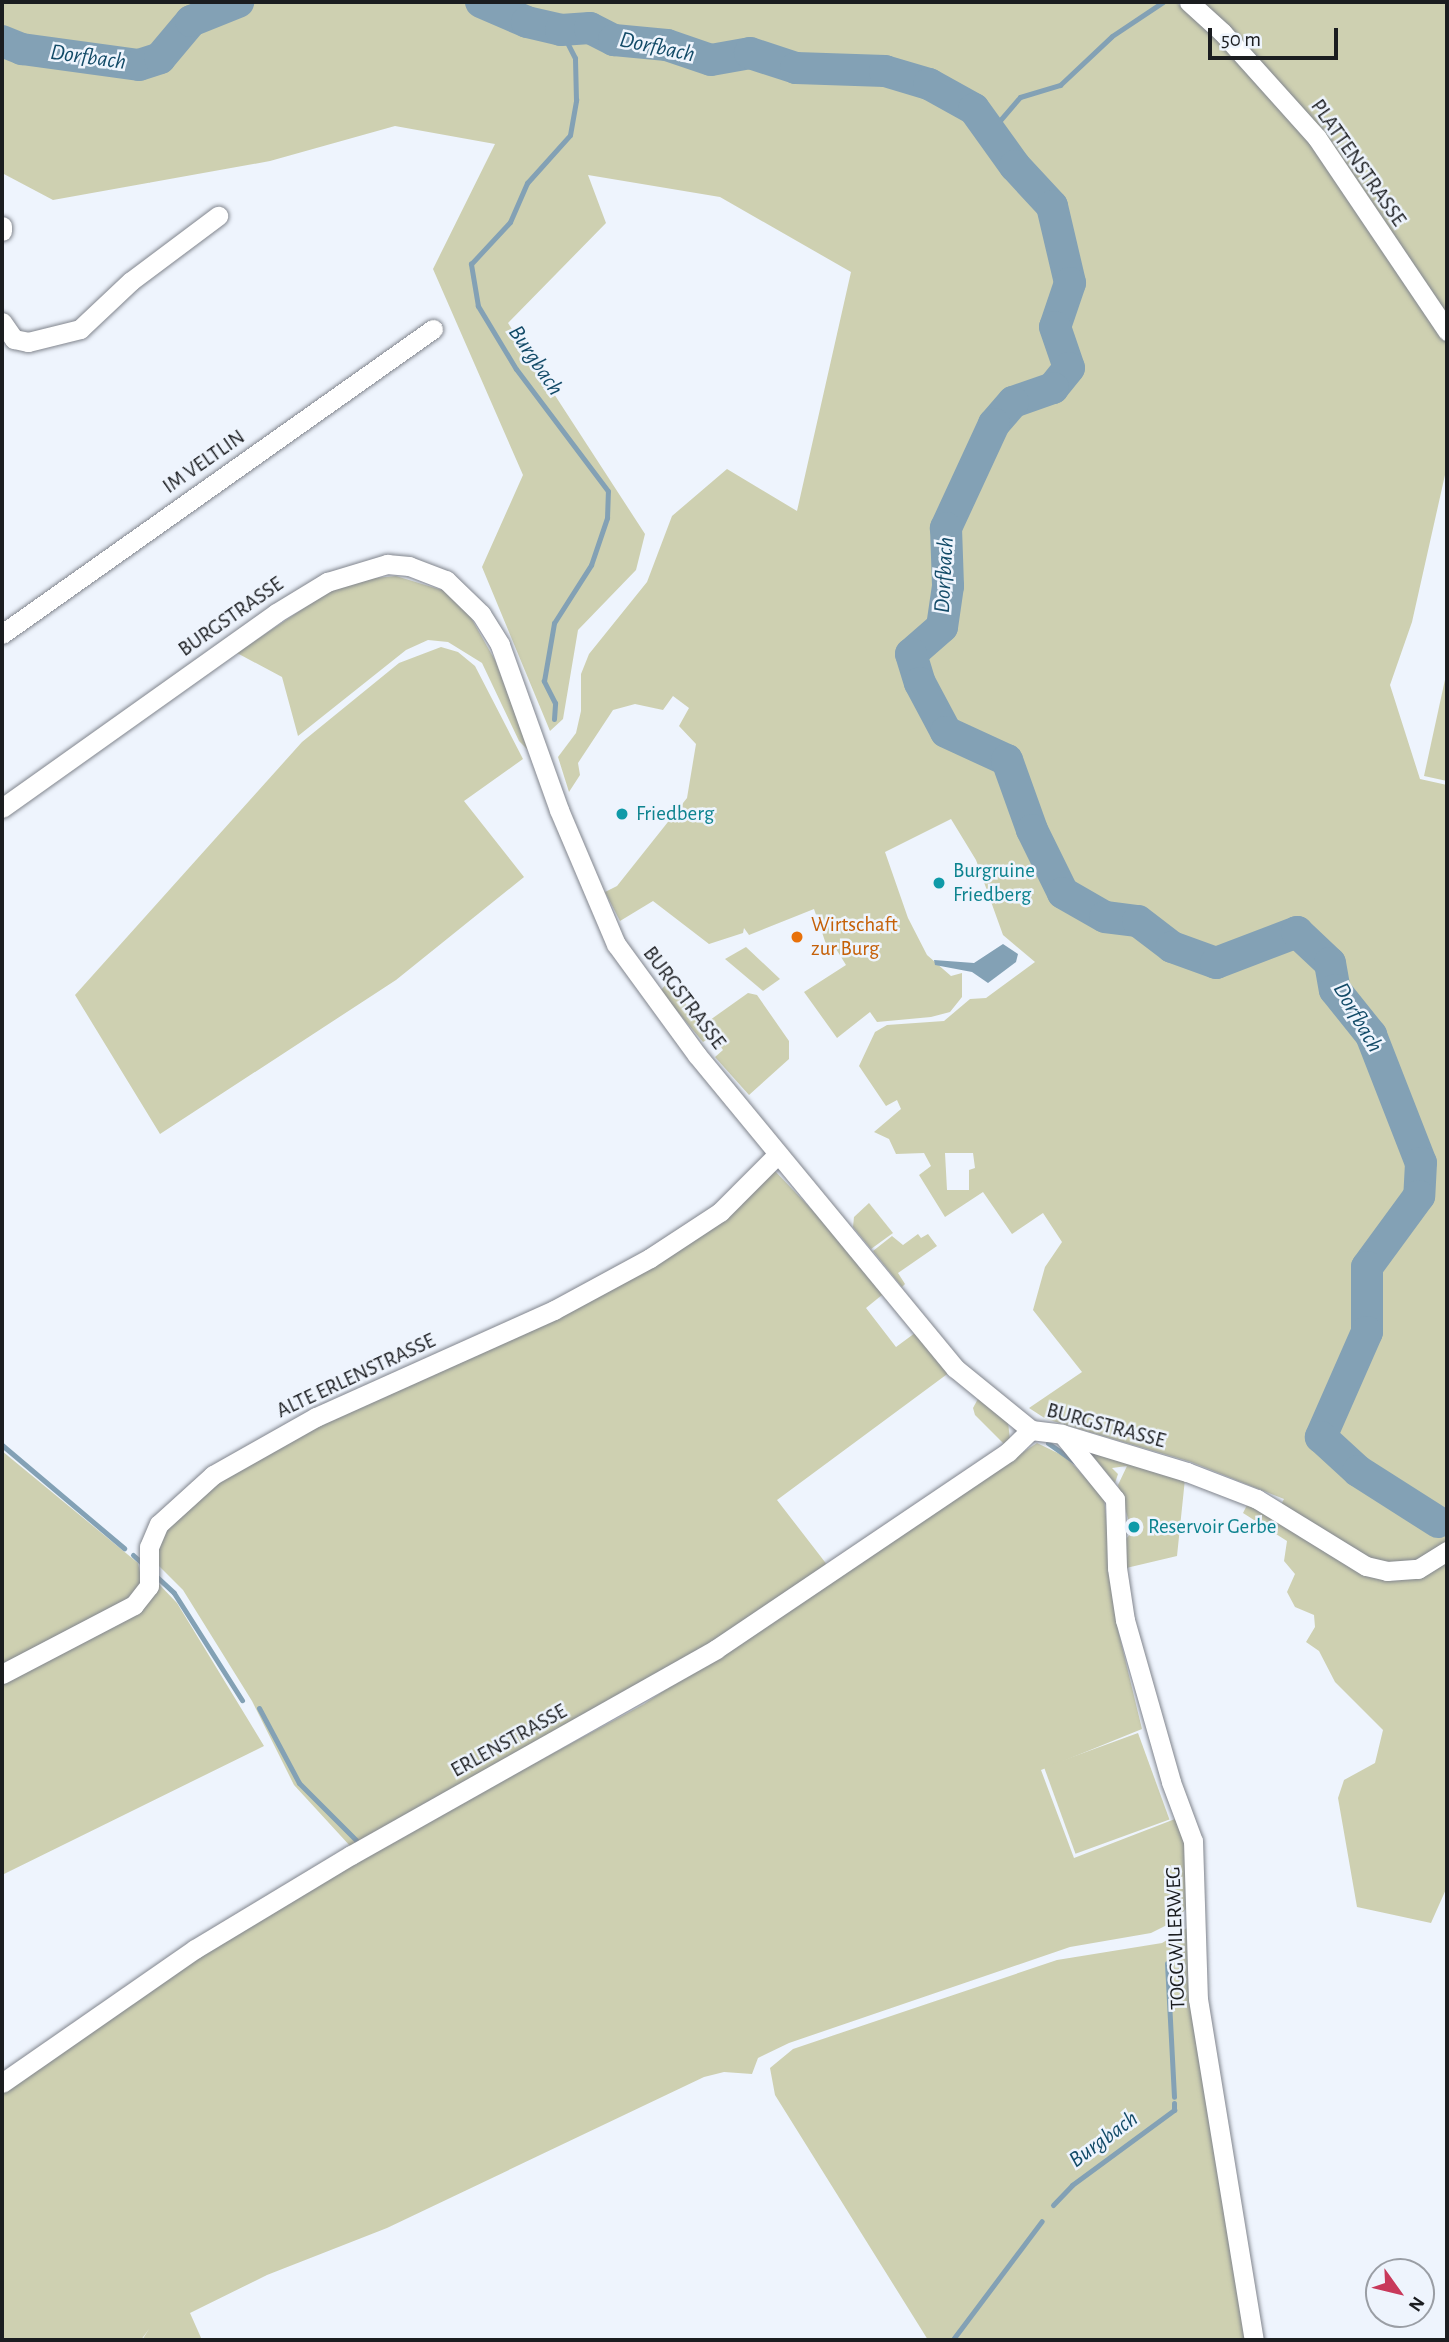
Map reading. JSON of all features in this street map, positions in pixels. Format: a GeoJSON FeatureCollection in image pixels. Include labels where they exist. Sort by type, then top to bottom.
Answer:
{"type":"FeatureCollection","features":[{"type":"Feature","properties":{"kind":"street","name":"PLATTENSTRASSE"},"geometry":{"type":"LineString","coordinates":[[1189,2],[1317,138],[1447,331]]}},
{"type":"Feature","properties":{"kind":"street"},"geometry":{"type":"LineString","coordinates":[[2,322],[8,344],[28,342],[80,329],[131,281],[218,216]]}},
{"type":"Feature","properties":{"kind":"street","name":"IM VELTLIN"},"geometry":{"type":"LineString","coordinates":[[2,634],[433,329]]}},
{"type":"Feature","properties":{"kind":"street","name":"BURGSTRASSE"},"geometry":{"type":"LineString","coordinates":[[2,808],[303,595],[358,570],[387,564],[428,571],[465,595],[500,645],[559,810],[616,944],[645,988],[945,1358],[1031,1430],[1062,1434],[1257,1499],[1367,1566],[1387,1571],[1418,1569],[1447,1551]]}},
{"type":"Feature","properties":{"kind":"street","name":"ALTE ERLENSTRASSE"},"geometry":{"type":"LineString","coordinates":[[2,1674],[134,1605],[149,1586],[149,1547],[159,1524],[213,1475],[316,1417],[554,1310],[650,1258],[720,1212],[778,1154]]}},
{"type":"Feature","properties":{"kind":"street","name":"ERLENSTRASSE"},"geometry":{"type":"LineString","coordinates":[[2,2083],[195,1949],[351,1855],[716,1649],[1008,1452],[1031,1430]]}},
{"type":"Feature","properties":{"kind":"street","name":"TOGGWILERWEG"},"geometry":{"type":"LineString","coordinates":[[1062,1434],[1115,1499],[1117,1567],[1125,1620],[1171,1782],[1193,1841],[1198,1999],[1254,2340]]}},
{"type":"Feature","properties":{"kind":"green space"},"geometry":{"type":"Polygon","coordinates":[[[2,2],[1176,2],[1230,53],[1315,148],[1447,342],[1447,466],[1412,622],[1390,685],[1420,779],[1447,785],[1447,1887],[1431,1923],[1357,1907],[1338,1798],[1344,1780],[1375,1763],[1383,1730],[1335,1682],[1319,1651],[1306,1642],[1315,1627],[1314,1615],[1295,1607],[1287,1592],[1295,1574],[1284,1561],[1287,1541],[1243,1513],[1248,1503],[1276,1514],[1284,1499],[1191,1462],[1046,1419],[1029,1408],[1082,1372],[1033,1310],[1045,1267],[1062,1242],[1043,1213],[1012,1234],[983,1192],[945,1217],[919,1175],[931,1166],[924,1153],[896,1154],[889,1139],[874,1132],[901,1109],[897,1100],[886,1106],[859,1066],[875,1032],[887,1025],[944,1021],[970,999],[986,998],[1035,962],[1003,935],[976,860],[951,819],[885,852],[908,918],[927,955],[951,976],[962,973],[962,997],[950,1012],[931,1017],[877,1022],[870,1012],[837,1038],[804,992],[846,965],[833,944],[827,947],[814,909],[749,935],[744,928],[743,933],[709,944],[653,901],[620,921],[605,892],[617,886],[687,798],[696,744],[679,726],[689,708],[673,696],[663,710],[635,704],[613,710],[578,763],[580,775],[569,792],[558,757],[576,733],[581,711],[581,674],[589,654],[647,582],[672,516],[727,469],[797,511],[851,272],[720,197],[588,175],[606,223],[508,323],[645,534],[636,570],[578,630],[563,719],[550,731],[482,567],[523,475],[433,269],[495,144],[395,126],[270,161],[53,200],[2,173],[2,2]],[[945,1153],[947,1190],[969,1190],[969,1170],[975,1168],[973,1153],[945,1153]]]}},
{"type":"Feature","properties":{"kind":"green space"},"geometry":{"type":"Polygon","coordinates":[[[1199,2],[1447,2],[1447,315],[1199,2]]]}},
{"type":"Feature","properties":{"kind":"green space"},"geometry":{"type":"Polygon","coordinates":[[[396,576],[445,591],[470,616],[496,662],[529,751],[519,741],[482,663],[448,642],[428,640],[406,650],[298,736],[282,677],[237,653],[328,592],[364,579],[396,576]]]}},
{"type":"Feature","properties":{"kind":"green space"},"geometry":{"type":"Polygon","coordinates":[[[441,647],[458,652],[475,666],[523,759],[464,801],[524,877],[396,980],[160,1134],[75,995],[302,742],[399,663],[441,647]]]}},
{"type":"Feature","properties":{"kind":"green space"},"geometry":{"type":"Polygon","coordinates":[[[1447,676],[1447,781],[1424,776],[1447,676]]]}},
{"type":"Feature","properties":{"kind":"green space"},"geometry":{"type":"Polygon","coordinates":[[[746,947],[780,979],[763,991],[725,959],[746,947]]]}},
{"type":"Feature","properties":{"kind":"green space"},"geometry":{"type":"Polygon","coordinates":[[[668,982],[703,1025],[748,993],[757,995],[789,1041],[789,1059],[749,1095],[715,1057],[723,1050],[713,1036],[703,1042],[667,999],[661,990],[668,982]]]}},
{"type":"Feature","properties":{"kind":"green space"},"geometry":{"type":"Polygon","coordinates":[[[774,1170],[880,1281],[882,1295],[866,1308],[896,1347],[915,1333],[950,1372],[777,1500],[828,1566],[709,1645],[351,1847],[294,1785],[252,1701],[183,1590],[151,1558],[170,1514],[282,1439],[588,1298],[774,1170]]]}},
{"type":"Feature","properties":{"kind":"green space"},"geometry":{"type":"Polygon","coordinates":[[[869,1203],[893,1233],[871,1249],[853,1227],[854,1217],[869,1203]]]}},
{"type":"Feature","properties":{"kind":"green space"},"geometry":{"type":"Polygon","coordinates":[[[918,1234],[921,1238],[928,1234],[937,1246],[898,1273],[905,1284],[902,1287],[873,1251],[892,1236],[903,1245],[918,1234]]]}},
{"type":"Feature","properties":{"kind":"green space"},"geometry":{"type":"Polygon","coordinates":[[[979,1397],[1008,1422],[1010,1440],[1004,1444],[975,1415],[973,1408],[979,1397]]]}},
{"type":"Feature","properties":{"kind":"green space"},"geometry":{"type":"Polygon","coordinates":[[[1037,1443],[1066,1457],[1104,1498],[1118,1630],[1142,1729],[1041,1770],[1074,1858],[1175,1819],[1188,1849],[1186,1909],[1171,1923],[1151,1933],[1070,1947],[789,2043],[758,2058],[752,2074],[724,2072],[704,2077],[387,2228],[267,2275],[190,2313],[202,2340],[142,2340],[149,2329],[141,2340],[2,2340],[2,2090],[197,1953],[354,1861],[644,1704],[1037,1443]]]}},
{"type":"Feature","properties":{"kind":"green space"},"geometry":{"type":"Polygon","coordinates":[[[1087,1449],[1185,1479],[1177,1556],[1122,1569],[1125,1540],[1132,1532],[1118,1485],[1127,1466],[1112,1468],[1118,1474],[1115,1483],[1087,1449]]]}},
{"type":"Feature","properties":{"kind":"green space"},"geometry":{"type":"Polygon","coordinates":[[[2,1451],[138,1563],[143,1586],[131,1603],[2,1670],[2,1451]]]}},
{"type":"Feature","properties":{"kind":"green space"},"geometry":{"type":"Polygon","coordinates":[[[154,1579],[177,1603],[264,1746],[2,1875],[2,1678],[135,1608],[154,1579]]]}},
{"type":"Feature","properties":{"kind":"green space"},"geometry":{"type":"Polygon","coordinates":[[[1138,1733],[1169,1819],[1075,1854],[1044,1767],[1138,1733]]]}},
{"type":"Feature","properties":{"kind":"green space"},"geometry":{"type":"Polygon","coordinates":[[[1187,1928],[1248,2340],[928,2340],[775,2095],[770,2068],[793,2049],[1057,1960],[1162,1943],[1187,1928]]]}},
{"type":"Feature","properties":{"kind":"water"},"geometry":{"type":"Polygon","coordinates":[[[1003,944],[1018,954],[1016,962],[988,983],[972,972],[935,965],[934,960],[974,963],[1003,944]]]}},
{"type":"Feature","properties":{"kind":"waterway","name":"Dorfbach"},"geometry":{"type":"LineString","coordinates":[[2,41],[22,49],[139,65],[160,58],[191,21],[238,2]]}},
{"type":"Feature","properties":{"kind":"waterway","name":"Dorfbach"},"geometry":{"type":"LineString","coordinates":[[481,2],[527,22],[561,30],[590,28],[614,40],[667,45],[711,60],[750,53],[796,68],[885,71],[929,84],[974,109],[1015,166],[1052,206],[1070,283],[1055,327],[1069,368],[1053,388],[1013,402],[994,424],[946,528],[948,586],[942,627],[911,654],[920,683],[946,732],[1007,760],[1032,830],[1063,893],[1105,917],[1138,921],[1172,947],[1216,963],[1297,932],[1330,963],[1335,990],[1371,1035],[1421,1163],[1419,1196],[1367,1267],[1367,1332],[1321,1437],[1358,1471],[1438,1522]]}},
{"type":"Feature","properties":{"kind":"waterway"},"geometry":{"type":"LineString","coordinates":[[990,132],[1020,97],[1060,85],[1112,36],[1163,2]]}},
{"type":"Feature","properties":{"kind":"waterway","name":"Burgbach"},"geometry":{"type":"LineString","coordinates":[[554,719],[555,703],[544,681],[554,623],[591,565],[607,518],[608,491],[516,369],[478,306],[471,264],[510,222],[527,183],[570,135],[576,100],[575,58],[561,30]]}},
{"type":"Feature","properties":{"kind":"waterway","name":"Burgbach"},"geometry":{"type":"LineString","coordinates":[[1048,1443],[1074,1461]]}},
{"type":"Feature","properties":{"kind":"waterway"},"geometry":{"type":"LineString","coordinates":[[2,1445],[124,1548]]}},
{"type":"Feature","properties":{"kind":"waterway"},"geometry":{"type":"LineString","coordinates":[[133,1555],[143,1564]]}},
{"type":"Feature","properties":{"kind":"waterway"},"geometry":{"type":"LineString","coordinates":[[157,1577],[174,1593],[242,1700]]}},
{"type":"Feature","properties":{"kind":"waterway"},"geometry":{"type":"LineString","coordinates":[[259,1708],[299,1783],[356,1840]]}},
{"type":"Feature","properties":{"kind":"waterway","name":"Burgbach"},"geometry":{"type":"LineString","coordinates":[[1167,1963],[1174,2097]]}},
{"type":"Feature","properties":{"kind":"waterway","name":"Burgbach"},"geometry":{"type":"LineString","coordinates":[[1053,2205],[1072,2185],[1174,2110],[1174,2103]]}},
{"type":"Feature","properties":{"kind":"waterway","name":"Burgbach"},"geometry":{"type":"LineString","coordinates":[[954,2338],[1042,2221]]}},
{"type":"Feature","properties":{"kind":"place","name":"Friedberg"},"geometry":{"type":"Point","coordinates":[622,814]}},
{"type":"Feature","properties":{"kind":"place","name":"Burgruine Friedberg"},"geometry":{"type":"Point","coordinates":[939,883]}},
{"type":"Feature","properties":{"kind":"place","name":"Wirtschaft zur Burg"},"geometry":{"type":"Point","coordinates":[797,937]}},
{"type":"Feature","properties":{"kind":"place","name":"Reservoir Gerbe"},"geometry":{"type":"Point","coordinates":[1134,1527]}}]}
